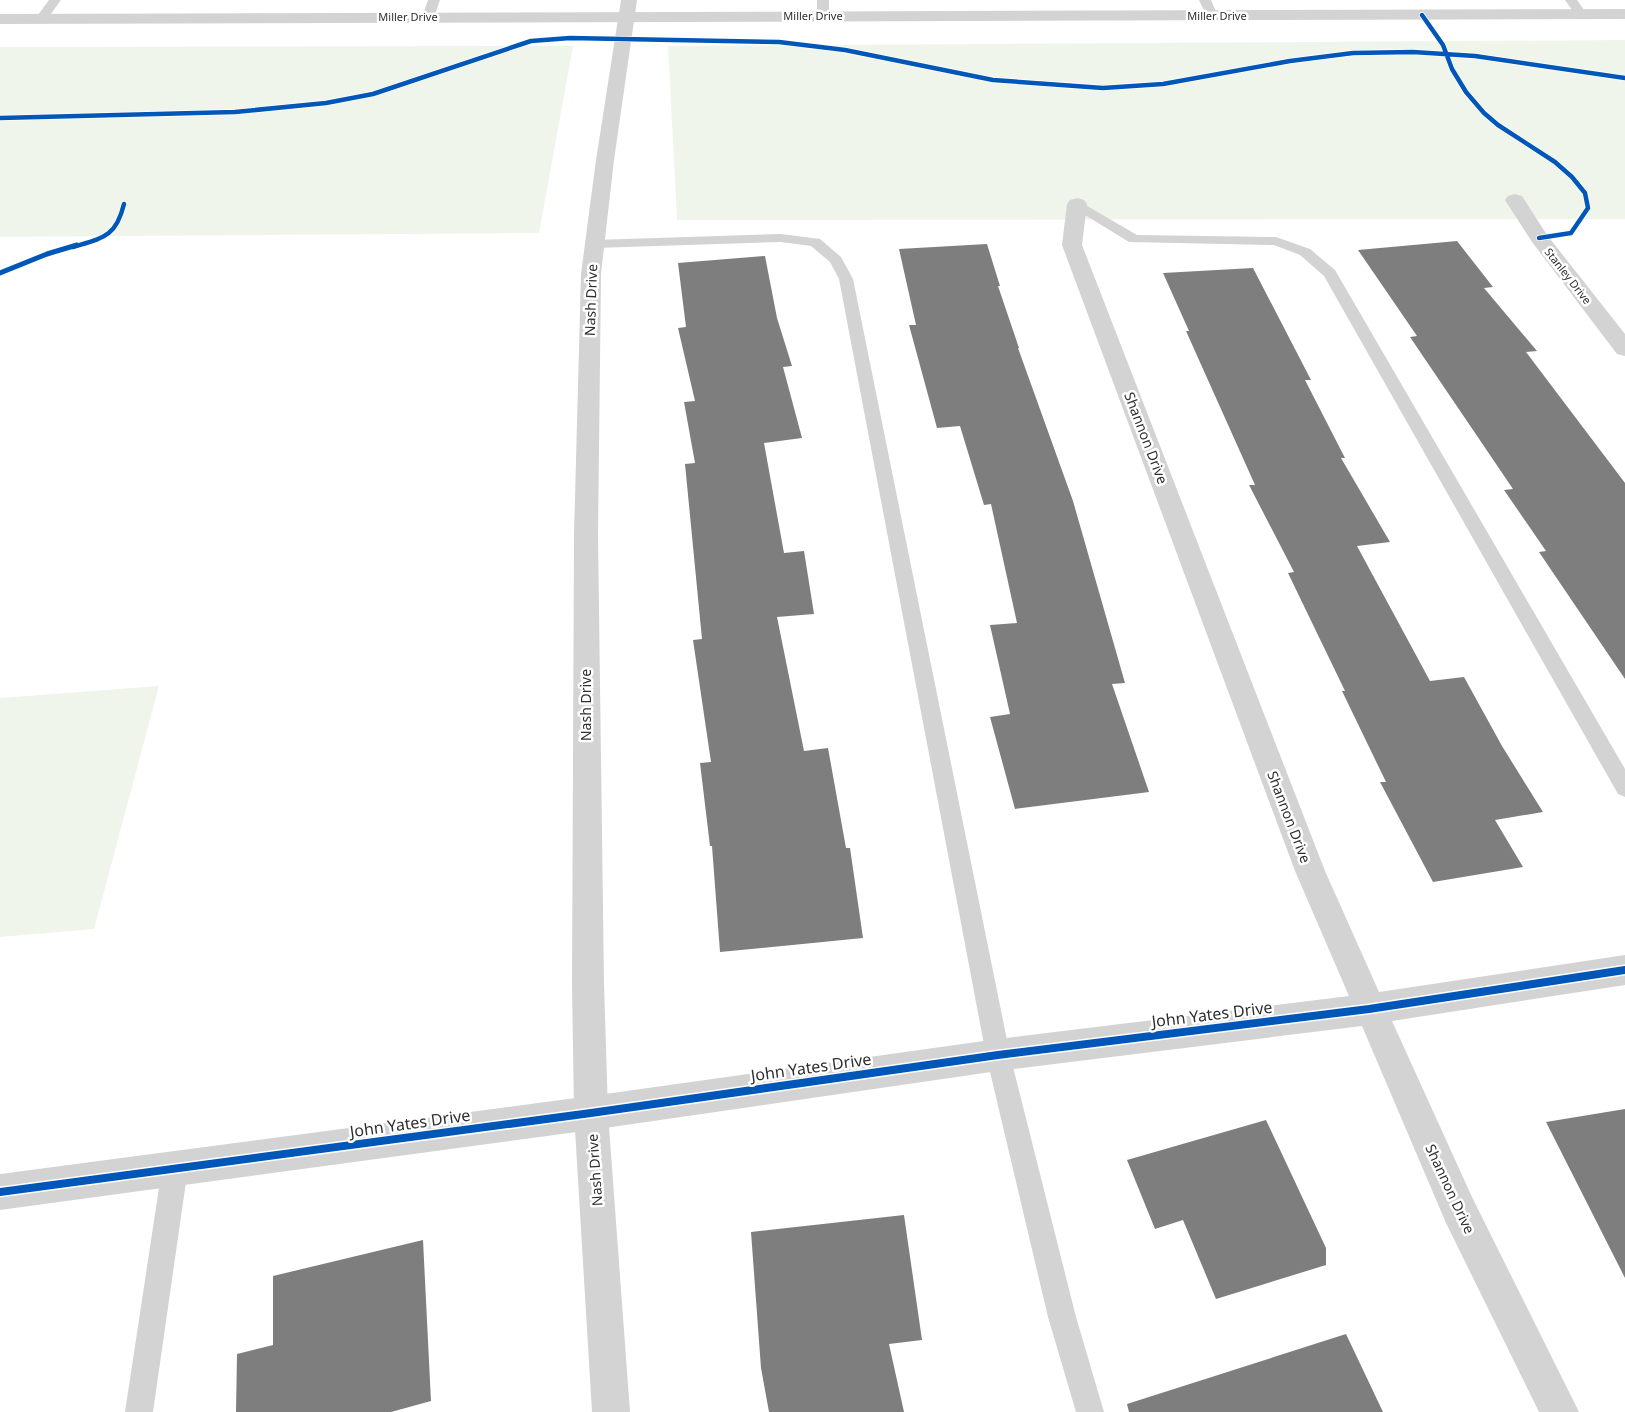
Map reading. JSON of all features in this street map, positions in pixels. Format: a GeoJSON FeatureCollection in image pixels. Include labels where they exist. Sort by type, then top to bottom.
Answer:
{"type":"FeatureCollection","features":[{"type":"Feature","properties":{"kind":"street"},"geometry":{"type":"LineString","coordinates":[[238,19],[249,0]]}},
{"type":"Feature","properties":{"kind":"street"},"geometry":{"type":"LineString","coordinates":[[1394,0],[1402,15]]}},
{"type":"Feature","properties":{"kind":"street","name":"Miller Drive"},"geometry":{"type":"LineString","coordinates":[[0,19],[428,17],[628,8],[1016,8],[1212,16],[1625,14]]}},
{"type":"Feature","properties":{"kind":"street","name":"Nash Drive"},"geometry":{"type":"LineString","coordinates":[[611,1412],[591,1113],[588,983],[586,535],[591,274],[628,8]]}},
{"type":"Feature","properties":{"kind":"street","name":"Stanley Drive"},"geometry":{"type":"LineString","coordinates":[[1515,200],[1539,238],[1625,349]]}},
{"type":"Feature","properties":{"kind":"street","name":"Shannon Drive"},"geometry":{"type":"LineString","coordinates":[[1077,204],[1072,245],[1310,871],[1369,1009],[1459,1210],[1560,1412]]}},
{"type":"Feature","properties":{"kind":"street","name":"John Yates Drive"},"geometry":{"type":"LineString","coordinates":[[0,1192],[591,1113],[998,1054],[1369,1009],[1625,970]]}},
{"type":"Feature","properties":{"kind":"lane"},"geometry":{"type":"LineString","coordinates":[[41,19],[55,0]]}},
{"type":"Feature","properties":{"kind":"lane"},"geometry":{"type":"LineString","coordinates":[[428,17],[434,0]]}},
{"type":"Feature","properties":{"kind":"lane"},"geometry":{"type":"LineString","coordinates":[[1206,0],[1212,16]]}},
{"type":"Feature","properties":{"kind":"lane"},"geometry":{"type":"LineString","coordinates":[[1571,0],[1581,14]]}},
{"type":"Feature","properties":{"kind":"lane"},"geometry":{"type":"LineString","coordinates":[[1077,204],[1134,239],[1276,241],[1306,252],[1330,273],[1625,788]]}},
{"type":"Feature","properties":{"kind":"lane"},"geometry":{"type":"LineString","coordinates":[[594,244],[781,238],[815,242],[836,260],[846,279],[998,1054],[1062,1317],[1090,1412]]}},
{"type":"Feature","properties":{"kind":"lane"},"geometry":{"type":"LineString","coordinates":[[139,1412],[175,1168]]}},
{"type":"Feature","properties":{"kind":"shaded area"},"geometry":{"type":"Polygon","coordinates":[[[1625,40],[1625,219],[677,220],[668,46],[1625,40]]]}},
{"type":"Feature","properties":{"kind":"shaded area"},"geometry":{"type":"Polygon","coordinates":[[[573,46],[539,233],[0,237],[0,47],[573,46]]]}},
{"type":"Feature","properties":{"kind":"shaded area"},"geometry":{"type":"Polygon","coordinates":[[[159,686],[94,929],[0,937],[0,698],[159,686]]]}},
{"type":"Feature","properties":{"kind":"building"},"geometry":{"type":"Polygon","coordinates":[[[1457,241],[1493,287],[1484,288],[1537,351],[1526,352],[1625,483],[1625,679],[1539,552],[1546,551],[1504,490],[1513,489],[1410,337],[1417,336],[1358,250],[1457,241]]]}},
{"type":"Feature","properties":{"kind":"building"},"geometry":{"type":"Polygon","coordinates":[[[987,244],[1018,348],[1073,501],[1125,683],[1112,684],[1149,792],[1015,809],[990,717],[1010,714],[990,625],[1017,623],[991,504],[984,505],[960,426],[937,428],[909,325],[916,325],[899,249],[987,244]]]}},
{"type":"Feature","properties":{"kind":"building"},"geometry":{"type":"Polygon","coordinates":[[[765,256],[777,318],[792,366],[783,367],[802,438],[764,443],[784,553],[804,551],[814,614],[777,617],[804,751],[828,748],[846,848],[850,848],[863,938],[720,952],[712,846],[710,846],[700,763],[711,762],[693,640],[702,639],[685,464],[695,463],[684,402],[695,401],[678,328],[686,327],[678,263],[765,256]]]}},
{"type":"Feature","properties":{"kind":"building"},"geometry":{"type":"Polygon","coordinates":[[[1253,268],[1311,380],[1305,380],[1345,458],[1341,458],[1390,542],[1357,546],[1430,681],[1464,677],[1502,746],[1543,812],[1495,820],[1523,867],[1433,882],[1380,782],[1386,782],[1342,691],[1345,691],[1288,573],[1294,572],[1249,485],[1255,485],[1186,331],[1189,331],[1163,273],[1253,268]]]}},
{"type":"Feature","properties":{"kind":"building"},"geometry":{"type":"Polygon","coordinates":[[[1625,1109],[1625,1278],[1546,1122],[1625,1109]]]}},
{"type":"Feature","properties":{"kind":"building"},"geometry":{"type":"Polygon","coordinates":[[[1266,1120],[1326,1248],[1326,1265],[1216,1299],[1183,1220],[1155,1229],[1127,1160],[1266,1120]]]}},
{"type":"Feature","properties":{"kind":"building"},"geometry":{"type":"Polygon","coordinates":[[[904,1215],[922,1340],[889,1344],[904,1412],[769,1412],[761,1368],[751,1232],[904,1215]]]}},
{"type":"Feature","properties":{"kind":"building"},"geometry":{"type":"Polygon","coordinates":[[[423,1240],[431,1401],[391,1412],[236,1412],[237,1354],[273,1345],[273,1276],[423,1240]]]}},
{"type":"Feature","properties":{"kind":"building"},"geometry":{"type":"Polygon","coordinates":[[[1346,1334],[1383,1412],[1129,1412],[1127,1404],[1346,1334]]]}},
{"type":"Feature","properties":{"kind":"cycle path"},"geometry":{"type":"LineString","coordinates":[[1422,15],[1443,45],[1452,69],[1466,92],[1484,113],[1498,125],[1555,162],[1572,177],[1585,193],[1588,208],[1571,233],[1539,238]]}},
{"type":"Feature","properties":{"kind":"cycle path"},"geometry":{"type":"LineString","coordinates":[[0,118],[235,112],[326,103],[373,94],[531,41],[570,38],[779,42],[845,50],[993,80],[1103,88],[1163,84],[1290,61],[1353,53],[1413,52],[1475,56],[1625,78]]}},
{"type":"Feature","properties":{"kind":"cycle path"},"geometry":{"type":"LineString","coordinates":[[0,273],[47,254],[96,240],[110,233],[120,220],[124,204]]}},
{"type":"Feature","properties":{"kind":"cycle path"},"geometry":{"type":"LineString","coordinates":[[0,1192],[591,1113],[998,1055],[1369,1009],[1625,970]]}}]}
